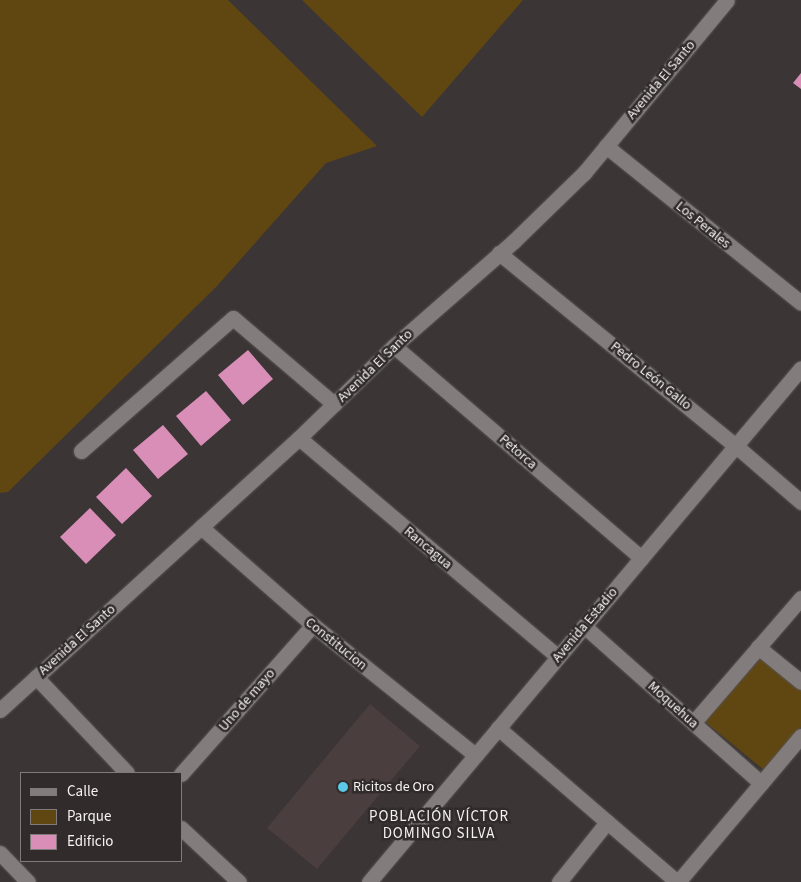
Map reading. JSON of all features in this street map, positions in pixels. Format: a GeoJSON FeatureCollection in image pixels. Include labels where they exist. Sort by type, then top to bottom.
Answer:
{"type":"FeatureCollection","features":[{"type":"Feature","properties":{"kind":"street","name":"Avenida El Santo"},"geometry":{"type":"LineString","coordinates":[[0,710],[299,438],[394,346],[499,253],[584,173],[727,0]]}},
{"type":"Feature","properties":{"kind":"street","name":"Los Perales"},"geometry":{"type":"LineString","coordinates":[[606,146],[801,303]]}},
{"type":"Feature","properties":{"kind":"street","name":"Pedro León Gallo"},"geometry":{"type":"LineString","coordinates":[[499,253],[736,446],[801,502]]}},
{"type":"Feature","properties":{"kind":"street"},"geometry":{"type":"LineString","coordinates":[[81,451],[234,318],[334,404]]}},
{"type":"Feature","properties":{"kind":"street","name":"Petorca"},"geometry":{"type":"LineString","coordinates":[[394,346],[641,558]]}},
{"type":"Feature","properties":{"kind":"street","name":"Avenida Estadio"},"geometry":{"type":"LineString","coordinates":[[368,882],[801,368]]}},
{"type":"Feature","properties":{"kind":"street","name":"Rancagua"},"geometry":{"type":"LineString","coordinates":[[299,438],[558,657]]}},
{"type":"Feature","properties":{"kind":"street","name":"Constitucion"},"geometry":{"type":"LineString","coordinates":[[201,528],[313,626],[475,755]]}},
{"type":"Feature","properties":{"kind":"street"},"geometry":{"type":"LineString","coordinates":[[693,723],[801,598]]}},
{"type":"Feature","properties":{"kind":"street","name":"Uno de mayo"},"geometry":{"type":"LineString","coordinates":[[182,773],[313,626]]}},
{"type":"Feature","properties":{"kind":"street","name":"Moquehua"},"geometry":{"type":"LineString","coordinates":[[584,626],[761,783]]}},
{"type":"Feature","properties":{"kind":"street"},"geometry":{"type":"LineString","coordinates":[[758,647],[801,682]]}},
{"type":"Feature","properties":{"kind":"street"},"geometry":{"type":"LineString","coordinates":[[36,677],[126,772]]}},
{"type":"Feature","properties":{"kind":"street"},"geometry":{"type":"LineString","coordinates":[[498,728],[677,882],[801,736]]}},
{"type":"Feature","properties":{"kind":"street"},"geometry":{"type":"LineString","coordinates":[[559,882],[607,822]]}},
{"type":"Feature","properties":{"kind":"street"},"geometry":{"type":"LineString","coordinates":[[182,829],[239,882]]}},
{"type":"Feature","properties":{"kind":"street"},"geometry":{"type":"LineString","coordinates":[[0,853],[28,882]]}},
{"type":"Feature","properties":{"kind":"shaded area","name":"Ricitos de Oro"},"geometry":{"type":"Polygon","coordinates":[[[370,704],[420,746],[317,869],[267,828],[370,704]]]}},
{"type":"Feature","properties":{"kind":"green space"},"geometry":{"type":"Polygon","coordinates":[[[0,0],[228,0],[377,146],[326,163],[217,286],[8,492],[0,493],[0,0]]]}},
{"type":"Feature","properties":{"kind":"green space"},"geometry":{"type":"Polygon","coordinates":[[[302,0],[523,0],[422,117],[302,0]]]}},
{"type":"Feature","properties":{"kind":"green space"},"geometry":{"type":"Polygon","coordinates":[[[764,655],[801,690],[801,727],[764,770],[704,721],[764,655]]]}},
{"type":"Feature","properties":{"kind":"building"},"geometry":{"type":"Polygon","coordinates":[[[801,73],[801,89],[793,83],[801,73]]]}},
{"type":"Feature","properties":{"kind":"building"},"geometry":{"type":"Polygon","coordinates":[[[248,350],[273,379],[243,405],[218,375],[248,350]]]}},
{"type":"Feature","properties":{"kind":"building"},"geometry":{"type":"Polygon","coordinates":[[[206,391],[231,420],[201,446],[176,416],[206,391]]]}},
{"type":"Feature","properties":{"kind":"building"},"geometry":{"type":"Polygon","coordinates":[[[163,425],[188,454],[158,479],[133,450],[163,425]]]}},
{"type":"Feature","properties":{"kind":"building"},"geometry":{"type":"Polygon","coordinates":[[[126,468],[152,496],[122,524],[96,497],[126,468]]]}},
{"type":"Feature","properties":{"kind":"building"},"geometry":{"type":"Polygon","coordinates":[[[90,508],[116,535],[86,564],[60,537],[90,508]]]}},
{"type":"Feature","properties":{"kind":"place","name":"Ricitos de Oro"},"geometry":{"type":"Point","coordinates":[343,787]}},
{"type":"Feature","properties":{"kind":"district","name":"POBLACIÓN VÍCTOR DOMINGO SILVA"},"geometry":{"type":"Point","coordinates":[439,824]}}]}
